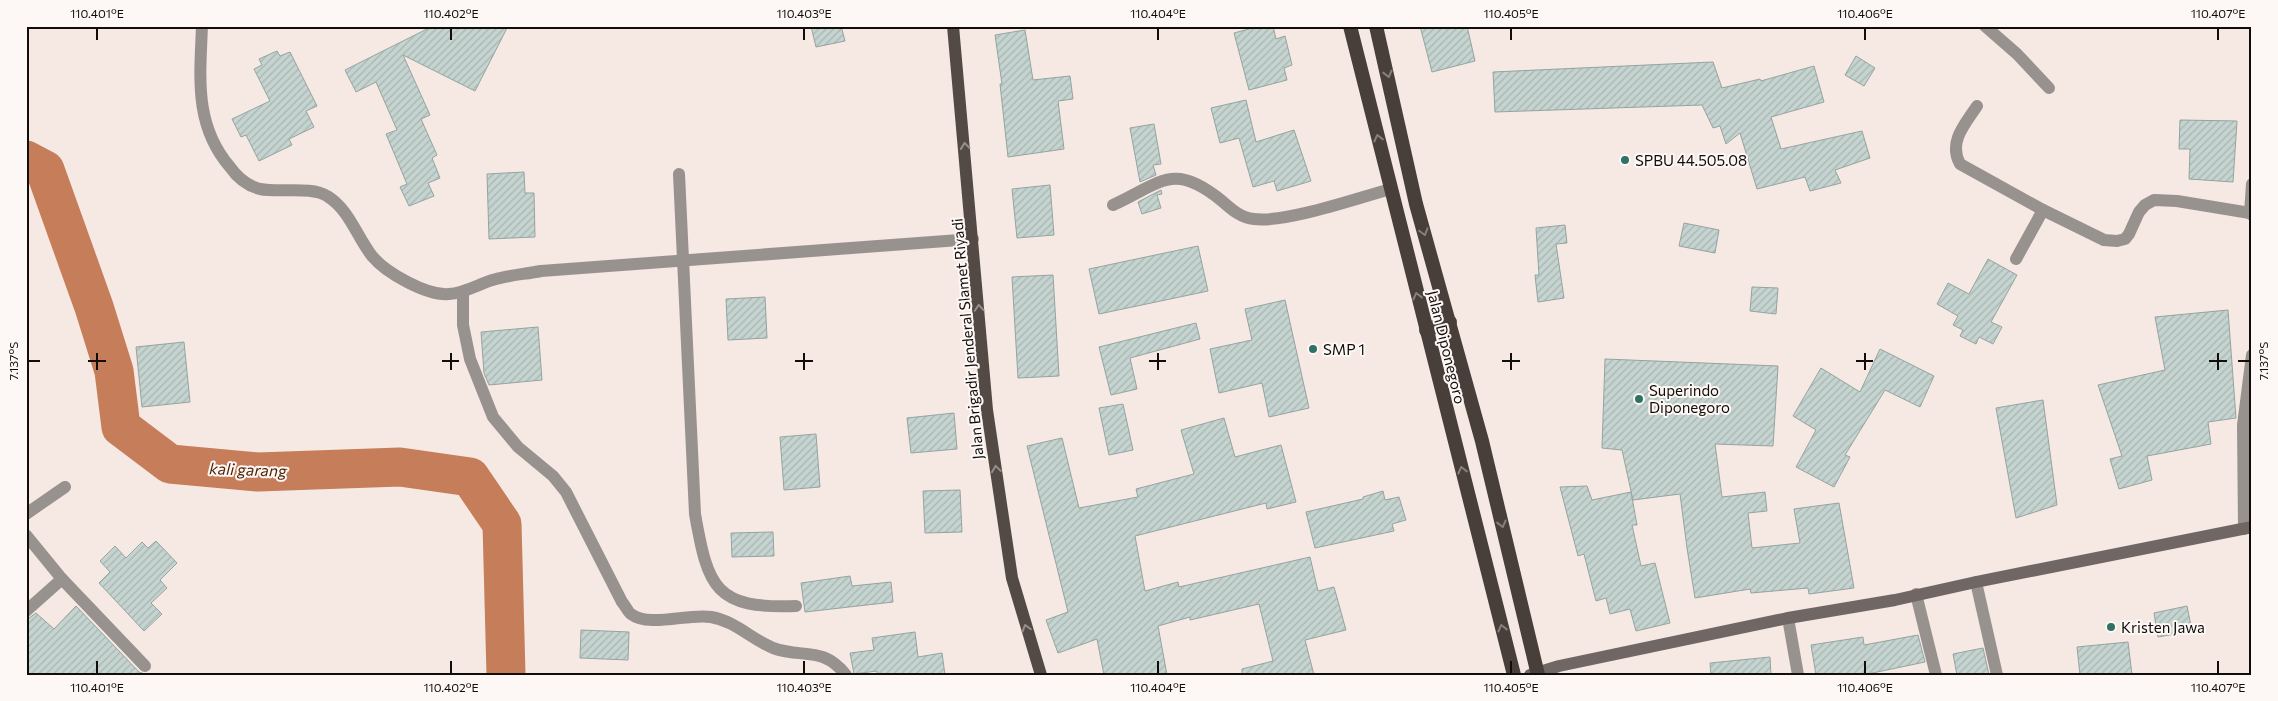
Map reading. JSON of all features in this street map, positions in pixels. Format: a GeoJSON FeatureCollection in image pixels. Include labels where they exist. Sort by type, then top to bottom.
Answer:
{"type":"FeatureCollection","features":[{"type":"Feature","properties":{"kind":"highway","name":"Jalan Diponegoro"},"geometry":{"type":"LineString","coordinates":[[1350,26],[1514,675]]}},
{"type":"Feature","properties":{"kind":"highway","name":"Jalan Diponegoro"},"geometry":{"type":"LineString","coordinates":[[1376,26],[1416,204],[1482,441],[1535,674]]}},
{"type":"Feature","properties":{"kind":"highway"},"geometry":{"type":"LineString","coordinates":[[1426,330],[1450,322]]}},
{"type":"Feature","properties":{"kind":"main road","name":"Jalan Brigadir Jenderal Slamet Riyadi"},"geometry":{"type":"LineString","coordinates":[[953,26],[974,239],[987,410],[1012,578],[1041,675]]}},
{"type":"Feature","properties":{"kind":"main road"},"geometry":{"type":"LineString","coordinates":[[1535,674],[1788,618],[1895,600],[1916,594],[2248,528]]}},
{"type":"Feature","properties":{"kind":"street"},"geometry":{"type":"LineString","coordinates":[[202,26],[200,95],[204,119],[216,149],[232,171],[246,183],[259,189],[312,192],[326,195],[339,204],[373,257],[384,267],[406,281],[427,289],[448,294],[463,292],[495,279],[541,271],[974,239]]}},
{"type":"Feature","properties":{"kind":"street"},"geometry":{"type":"LineString","coordinates":[[1985,26],[2017,54],[2049,88]]}},
{"type":"Feature","properties":{"kind":"street"},"geometry":{"type":"LineString","coordinates":[[1977,106],[1957,136],[1956,153],[1960,164],[2096,237],[2112,241],[2125,239],[2139,212],[2145,205],[2154,200],[2177,201],[2251,214],[2252,184]]}},
{"type":"Feature","properties":{"kind":"street"},"geometry":{"type":"LineString","coordinates":[[679,174],[695,514],[700,543],[712,578],[726,596],[763,607],[796,606]]}},
{"type":"Feature","properties":{"kind":"street"},"geometry":{"type":"LineString","coordinates":[[1113,205],[1148,186],[1169,179],[1183,178],[1195,182],[1240,216],[1254,219],[1299,213],[1391,189]]}},
{"type":"Feature","properties":{"kind":"street"},"geometry":{"type":"LineString","coordinates":[[2016,260],[2043,210]]}},
{"type":"Feature","properties":{"kind":"street"},"geometry":{"type":"LineString","coordinates":[[463,292],[463,325],[470,358],[493,417],[513,442],[553,476],[566,492],[622,602],[631,614],[644,619],[658,620],[698,615],[713,617],[728,622],[775,649],[815,654],[828,658],[846,675]]}},
{"type":"Feature","properties":{"kind":"street"},"geometry":{"type":"LineString","coordinates":[[2248,528],[2243,425],[2252,355]]}},
{"type":"Feature","properties":{"kind":"street"},"geometry":{"type":"LineString","coordinates":[[26,514],[65,487]]}},
{"type":"Feature","properties":{"kind":"street"},"geometry":{"type":"LineString","coordinates":[[26,535],[62,579],[145,666]]}},
{"type":"Feature","properties":{"kind":"street"},"geometry":{"type":"LineString","coordinates":[[26,611],[62,579]]}},
{"type":"Feature","properties":{"kind":"street"},"geometry":{"type":"LineString","coordinates":[[1976,582],[1997,675]]}},
{"type":"Feature","properties":{"kind":"street"},"geometry":{"type":"LineString","coordinates":[[1916,594],[1936,675]]}},
{"type":"Feature","properties":{"kind":"street"},"geometry":{"type":"LineString","coordinates":[[1788,618],[1798,675]]}},
{"type":"Feature","properties":{"kind":"building"},"geometry":{"type":"Polygon","coordinates":[[[433,26],[508,26],[475,91],[403,55],[430,115],[421,119],[437,155],[432,158],[440,178],[428,183],[434,196],[409,206],[400,187],[407,184],[386,134],[397,130],[376,82],[356,92],[345,70],[433,26]]]}},
{"type":"Feature","properties":{"kind":"building"},"geometry":{"type":"Polygon","coordinates":[[[811,26],[841,26],[845,41],[816,47],[811,26]]]}},
{"type":"Feature","properties":{"kind":"building"},"geometry":{"type":"Polygon","coordinates":[[[1260,26],[1273,26],[1276,39],[1285,36],[1292,65],[1284,68],[1287,80],[1249,90],[1234,33],[1260,26]]]}},
{"type":"Feature","properties":{"kind":"building"},"geometry":{"type":"Polygon","coordinates":[[[1420,26],[1467,26],[1475,61],[1432,72],[1420,26]]]}},
{"type":"Feature","properties":{"kind":"building"},"geometry":{"type":"Polygon","coordinates":[[[1025,30],[1033,80],[1070,76],[1073,99],[1058,101],[1064,149],[1008,157],[1000,84],[1002,84],[995,35],[1025,30]]]}},
{"type":"Feature","properties":{"kind":"building"},"geometry":{"type":"Polygon","coordinates":[[[277,51],[280,56],[290,52],[317,106],[306,111],[314,127],[289,139],[292,145],[259,161],[246,135],[241,137],[232,119],[270,101],[254,69],[262,65],[259,59],[277,51]]]}},
{"type":"Feature","properties":{"kind":"building"},"geometry":{"type":"Polygon","coordinates":[[[1856,56],[1875,68],[1864,86],[1845,75],[1856,56]]]}},
{"type":"Feature","properties":{"kind":"building"},"geometry":{"type":"Polygon","coordinates":[[[1713,62],[1722,88],[1760,79],[1761,81],[1814,66],[1824,102],[1771,117],[1781,149],[1862,131],[1870,158],[1835,170],[1841,183],[1810,191],[1805,177],[1757,189],[1740,133],[1726,144],[1720,126],[1713,128],[1702,105],[1495,112],[1493,72],[1713,62]]]}},
{"type":"Feature","properties":{"kind":"building"},"geometry":{"type":"Polygon","coordinates":[[[1246,100],[1256,142],[1294,130],[1311,181],[1277,191],[1274,181],[1253,187],[1239,138],[1220,143],[1211,108],[1246,100]]]}},
{"type":"Feature","properties":{"kind":"building"},"geometry":{"type":"Polygon","coordinates":[[[2180,120],[2237,121],[2233,182],[2189,179],[2190,149],[2179,149],[2180,120]]]}},
{"type":"Feature","properties":{"kind":"building"},"geometry":{"type":"Polygon","coordinates":[[[1154,124],[1161,164],[1153,165],[1156,175],[1140,182],[1130,128],[1154,124]]]}},
{"type":"Feature","properties":{"kind":"building"},"geometry":{"type":"Polygon","coordinates":[[[524,172],[525,193],[534,193],[535,237],[489,239],[487,174],[524,172]]]}},
{"type":"Feature","properties":{"kind":"building"},"geometry":{"type":"Polygon","coordinates":[[[1050,185],[1054,235],[1017,238],[1012,189],[1050,185]]]}},
{"type":"Feature","properties":{"kind":"building"},"geometry":{"type":"Polygon","coordinates":[[[1161,190],[1162,194],[1157,195],[1161,208],[1142,214],[1138,202],[1161,190]]]}},
{"type":"Feature","properties":{"kind":"building"},"geometry":{"type":"Polygon","coordinates":[[[1684,223],[1719,230],[1715,253],[1679,246],[1684,223]]]}},
{"type":"Feature","properties":{"kind":"building"},"geometry":{"type":"Polygon","coordinates":[[[1565,225],[1567,243],[1556,244],[1564,298],[1538,302],[1535,275],[1539,275],[1536,228],[1565,225]]]}},
{"type":"Feature","properties":{"kind":"building"},"geometry":{"type":"Polygon","coordinates":[[[1198,246],[1208,291],[1099,314],[1089,269],[1198,246]]]}},
{"type":"Feature","properties":{"kind":"building"},"geometry":{"type":"Polygon","coordinates":[[[1988,259],[2017,275],[1991,322],[2002,327],[1993,344],[1979,337],[1976,344],[1960,336],[1963,330],[1953,325],[1958,316],[1937,304],[1948,283],[1969,294],[1988,259]]]}},
{"type":"Feature","properties":{"kind":"building"},"geometry":{"type":"Polygon","coordinates":[[[1053,275],[1059,376],[1018,378],[1012,277],[1053,275]]]}},
{"type":"Feature","properties":{"kind":"building"},"geometry":{"type":"Polygon","coordinates":[[[1752,287],[1778,288],[1776,314],[1750,311],[1752,287]]]}},
{"type":"Feature","properties":{"kind":"building"},"geometry":{"type":"Polygon","coordinates":[[[765,297],[767,338],[728,340],[726,299],[765,297]]]}},
{"type":"Feature","properties":{"kind":"building"},"geometry":{"type":"Polygon","coordinates":[[[1285,300],[1309,408],[1269,417],[1262,383],[1219,393],[1210,349],[1252,340],[1245,309],[1285,300]]]}},
{"type":"Feature","properties":{"kind":"building"},"geometry":{"type":"Polygon","coordinates":[[[2228,310],[2236,418],[2208,422],[2211,444],[2147,456],[2152,480],[2119,489],[2110,459],[2122,456],[2098,385],[2165,370],[2155,317],[2228,310]]]}},
{"type":"Feature","properties":{"kind":"building"},"geometry":{"type":"Polygon","coordinates":[[[1196,323],[1200,339],[1130,358],[1137,389],[1111,395],[1099,347],[1196,323]]]}},
{"type":"Feature","properties":{"kind":"building"},"geometry":{"type":"Polygon","coordinates":[[[538,327],[542,380],[489,385],[484,373],[481,332],[538,327]]]}},
{"type":"Feature","properties":{"kind":"building"},"geometry":{"type":"Polygon","coordinates":[[[184,342],[190,402],[142,407],[136,347],[184,342]]]}},
{"type":"Feature","properties":{"kind":"building"},"geometry":{"type":"Polygon","coordinates":[[[1880,349],[1934,376],[1920,407],[1885,390],[1845,455],[1850,457],[1834,487],[1796,467],[1816,430],[1793,416],[1821,368],[1860,392],[1880,349]]]}},
{"type":"Feature","properties":{"kind":"building"},"geometry":{"type":"Polygon","coordinates":[[[1605,359],[1778,366],[1773,446],[1715,444],[1722,497],[1765,492],[1767,511],[1748,513],[1752,548],[1800,543],[1794,509],[1839,503],[1854,588],[1809,594],[1808,588],[1751,593],[1750,589],[1695,598],[1680,494],[1633,500],[1622,450],[1602,448],[1605,359]]]}},
{"type":"Feature","properties":{"kind":"building"},"geometry":{"type":"Polygon","coordinates":[[[2043,400],[2057,505],[2016,518],[1996,408],[2043,400]]]}},
{"type":"Feature","properties":{"kind":"building"},"geometry":{"type":"Polygon","coordinates":[[[1123,404],[1133,450],[1109,455],[1099,408],[1123,404]]]}},
{"type":"Feature","properties":{"kind":"building"},"geometry":{"type":"Polygon","coordinates":[[[954,413],[957,449],[911,453],[907,418],[954,413]]]}},
{"type":"Feature","properties":{"kind":"building"},"geometry":{"type":"Polygon","coordinates":[[[1224,418],[1235,457],[1281,445],[1296,502],[1267,509],[1266,503],[1135,536],[1145,591],[1178,582],[1179,587],[1310,557],[1318,591],[1334,587],[1346,630],[1305,640],[1314,675],[1242,675],[1242,669],[1273,661],[1259,604],[1190,620],[1190,617],[1158,626],[1167,675],[1104,675],[1097,639],[1058,653],[1046,620],[1068,612],[1027,446],[1062,438],[1079,508],[1138,497],[1136,489],[1194,474],[1181,430],[1224,418]]]}},
{"type":"Feature","properties":{"kind":"building"},"geometry":{"type":"Polygon","coordinates":[[[816,434],[820,487],[784,490],[780,437],[816,434]]]}},
{"type":"Feature","properties":{"kind":"building"},"geometry":{"type":"Polygon","coordinates":[[[1587,486],[1592,500],[1631,492],[1637,525],[1632,525],[1641,566],[1655,563],[1670,623],[1636,631],[1630,609],[1610,614],[1606,598],[1596,601],[1584,554],[1578,556],[1560,487],[1587,486]]]}},
{"type":"Feature","properties":{"kind":"building"},"geometry":{"type":"Polygon","coordinates":[[[960,490],[962,532],[925,533],[923,491],[960,490]]]}},
{"type":"Feature","properties":{"kind":"building"},"geometry":{"type":"Polygon","coordinates":[[[1383,491],[1385,500],[1399,497],[1406,520],[1392,524],[1394,531],[1315,548],[1306,512],[1363,499],[1363,497],[1383,491]]]}},
{"type":"Feature","properties":{"kind":"building"},"geometry":{"type":"Polygon","coordinates":[[[773,532],[774,556],[732,557],[731,533],[773,532]]]}},
{"type":"Feature","properties":{"kind":"building"},"geometry":{"type":"Polygon","coordinates":[[[156,541],[177,563],[160,580],[167,588],[151,603],[162,614],[144,631],[99,583],[110,572],[100,561],[115,546],[126,558],[142,542],[148,548],[156,541]]]}},
{"type":"Feature","properties":{"kind":"building"},"geometry":{"type":"Polygon","coordinates":[[[850,576],[852,586],[891,582],[893,602],[805,612],[801,583],[850,576]]]}},
{"type":"Feature","properties":{"kind":"building"},"geometry":{"type":"Polygon","coordinates":[[[76,606],[139,672],[147,675],[26,675],[26,620],[36,613],[54,629],[76,606]]]}},
{"type":"Feature","properties":{"kind":"building"},"geometry":{"type":"Polygon","coordinates":[[[2187,606],[2192,631],[2158,637],[2154,613],[2187,606]]]}},
{"type":"Feature","properties":{"kind":"building"},"geometry":{"type":"Polygon","coordinates":[[[581,630],[629,632],[628,660],[580,658],[581,630]]]}},
{"type":"Feature","properties":{"kind":"building"},"geometry":{"type":"Polygon","coordinates":[[[915,632],[918,657],[942,653],[945,675],[877,675],[877,671],[854,674],[850,653],[874,650],[872,638],[915,632]]]}},
{"type":"Feature","properties":{"kind":"building"},"geometry":{"type":"Polygon","coordinates":[[[1918,635],[1925,662],[1863,675],[1816,675],[1811,645],[1863,637],[1864,645],[1918,635]]]}},
{"type":"Feature","properties":{"kind":"building"},"geometry":{"type":"Polygon","coordinates":[[[2128,642],[2132,675],[2080,675],[2077,647],[2128,642]]]}},
{"type":"Feature","properties":{"kind":"building"},"geometry":{"type":"Polygon","coordinates":[[[1983,648],[1989,675],[1957,675],[1953,654],[1983,648]]]}},
{"type":"Feature","properties":{"kind":"building"},"geometry":{"type":"Polygon","coordinates":[[[1770,657],[1771,675],[1711,675],[1710,663],[1770,657]]]}},
{"type":"Feature","properties":{"kind":"waterway","name":"kali garang"},"geometry":{"type":"LineString","coordinates":[[26,160],[45,170],[94,307],[114,371],[121,427],[170,464],[258,472],[400,467],[470,477],[502,524],[506,675]]}},
{"type":"Feature","properties":{"kind":"place","name":"SPBU 44.505.08"},"geometry":{"type":"Point","coordinates":[1625,160]}},
{"type":"Feature","properties":{"kind":"place","name":"SMP 1"},"geometry":{"type":"Point","coordinates":[1313,349]}},
{"type":"Feature","properties":{"kind":"place","name":"Superindo Diponegoro"},"geometry":{"type":"Point","coordinates":[1639,399]}},
{"type":"Feature","properties":{"kind":"place","name":"Kristen Jawa"},"geometry":{"type":"Point","coordinates":[2111,627]}}]}
